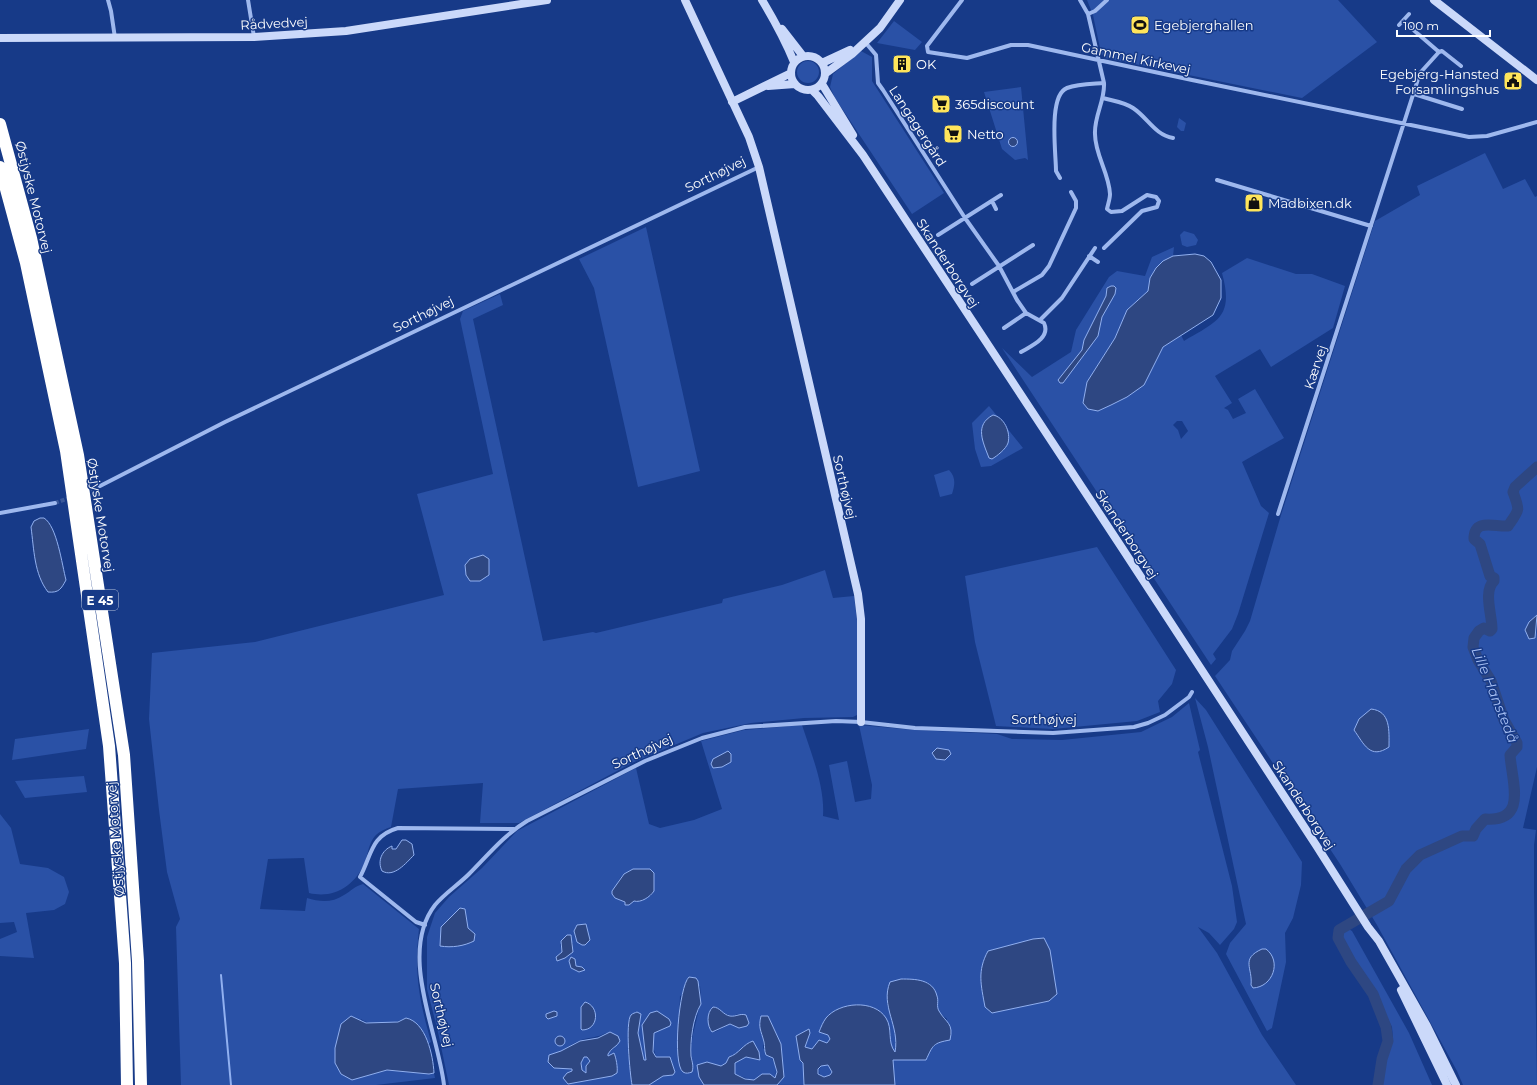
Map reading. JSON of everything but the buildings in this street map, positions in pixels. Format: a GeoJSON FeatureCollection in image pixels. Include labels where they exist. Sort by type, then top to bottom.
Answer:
{"type":"FeatureCollection","features":[{"type":"Feature","properties":{"kind":"highway","name":"Østjyske Motorvej"},"geometry":{"type":"LineString","coordinates":[[0,124],[31,238],[78,455],[124,755],[138,961],[140,1085]]}},
{"type":"Feature","properties":{"kind":"highway","name":"Østjyske Motorvej"},"geometry":{"type":"LineString","coordinates":[[0,167],[26,262],[66,451],[109,746],[125,963],[127,1085]]}},
{"type":"Feature","properties":{"kind":"main road","name":"Rådvedvej"},"geometry":{"type":"LineString","coordinates":[[3,38],[254,37],[346,31],[547,0]]}},
{"type":"Feature","properties":{"kind":"main road","name":"Sorthøjvej"},"geometry":{"type":"LineString","coordinates":[[685,0],[749,137],[759,166],[858,594],[861,619],[862,722]]}},
{"type":"Feature","properties":{"kind":"main road"},"geometry":{"type":"LineString","coordinates":[[762,0],[778,26],[803,56]]}},
{"type":"Feature","properties":{"kind":"main road"},"geometry":{"type":"LineString","coordinates":[[822,62],[855,49],[865,42],[880,28],[900,0]]}},
{"type":"Feature","properties":{"kind":"main road"},"geometry":{"type":"LineString","coordinates":[[1434,0],[1537,80]]}},
{"type":"Feature","properties":{"kind":"main road"},"geometry":{"type":"LineString","coordinates":[[778,26],[794,62],[791,73],[795,84],[803,90],[812,90],[822,84],[826,73],[852,54],[855,49]]}},
{"type":"Feature","properties":{"kind":"main road"},"geometry":{"type":"LineString","coordinates":[[794,62],[803,56],[814,56],[822,62],[826,73]]}},
{"type":"Feature","properties":{"kind":"main road"},"geometry":{"type":"LineString","coordinates":[[732,102],[791,73]]}},
{"type":"Feature","properties":{"kind":"main road"},"geometry":{"type":"LineString","coordinates":[[764,87],[795,84]]}},
{"type":"Feature","properties":{"kind":"main road","name":"Skanderborgvej"},"geometry":{"type":"LineString","coordinates":[[822,84],[863,155]]}},
{"type":"Feature","properties":{"kind":"main road","name":"Skanderborgvej"},"geometry":{"type":"LineString","coordinates":[[812,90],[863,155],[1355,906],[1367,925],[1404,995],[1447,1085]]}},
{"type":"Feature","properties":{"kind":"main road","name":"Skanderborgvej"},"geometry":{"type":"LineString","coordinates":[[1367,925],[1379,941],[1409,993],[1456,1085]]}},
{"type":"Feature","properties":{"kind":"street"},"geometry":{"type":"LineString","coordinates":[[108,0],[115,38]]}},
{"type":"Feature","properties":{"kind":"street"},"geometry":{"type":"LineString","coordinates":[[248,0],[254,37]]}},
{"type":"Feature","properties":{"kind":"street","name":"Gammel Kirkevej"},"geometry":{"type":"LineString","coordinates":[[962,0],[927,46],[926,50],[930,54],[967,58],[1020,44],[1469,137],[1487,136],[1537,122]]}},
{"type":"Feature","properties":{"kind":"street"},"geometry":{"type":"LineString","coordinates":[[1080,0],[1088,14],[1104,83],[1103,98],[1095,124],[1095,134],[1097,148],[1110,195],[1108,211],[1114,213],[1122,211],[1148,195],[1156,197],[1160,204],[1154,208],[1142,211],[1104,248]]}},
{"type":"Feature","properties":{"kind":"street"},"geometry":{"type":"LineString","coordinates":[[1088,14],[1095,11],[1107,0]]}},
{"type":"Feature","properties":{"kind":"street"},"geometry":{"type":"LineString","coordinates":[[1399,25],[1409,14]]}},
{"type":"Feature","properties":{"kind":"street"},"geometry":{"type":"LineString","coordinates":[[1403,21],[1439,52],[1442,51],[1461,66]]}},
{"type":"Feature","properties":{"kind":"street","name":"Langagergård"},"geometry":{"type":"LineString","coordinates":[[865,42],[876,55],[878,83],[965,218],[999,266],[1026,313]]}},
{"type":"Feature","properties":{"kind":"street"},"geometry":{"type":"LineString","coordinates":[[1405,124],[1420,73],[1439,52]]}},
{"type":"Feature","properties":{"kind":"street"},"geometry":{"type":"LineString","coordinates":[[1060,178],[1056,171],[1055,112],[1058,97],[1066,88],[1104,83]]}},
{"type":"Feature","properties":{"kind":"street"},"geometry":{"type":"LineString","coordinates":[[1414,94],[1462,109]]}},
{"type":"Feature","properties":{"kind":"street"},"geometry":{"type":"LineString","coordinates":[[1103,98],[1132,107],[1153,128],[1166,136],[1173,138]]}},
{"type":"Feature","properties":{"kind":"street","name":"Kærvej"},"geometry":{"type":"LineString","coordinates":[[1278,514],[1405,124]]}},
{"type":"Feature","properties":{"kind":"street","name":"Sorthøjvej"},"geometry":{"type":"LineString","coordinates":[[100,486],[224,422],[759,166]]}},
{"type":"Feature","properties":{"kind":"street"},"geometry":{"type":"LineString","coordinates":[[1217,180],[1371,226]]}},
{"type":"Feature","properties":{"kind":"street"},"geometry":{"type":"LineString","coordinates":[[1013,292],[1042,275],[1049,266],[1076,208],[1076,201],[1071,192]]}},
{"type":"Feature","properties":{"kind":"street"},"geometry":{"type":"LineString","coordinates":[[938,236],[1001,195]]}},
{"type":"Feature","properties":{"kind":"street"},"geometry":{"type":"LineString","coordinates":[[992,201],[996,209]]}},
{"type":"Feature","properties":{"kind":"street"},"geometry":{"type":"LineString","coordinates":[[972,284],[1033,245]]}},
{"type":"Feature","properties":{"kind":"street"},"geometry":{"type":"LineString","coordinates":[[1040,320],[1062,298],[1094,248]]}},
{"type":"Feature","properties":{"kind":"street"},"geometry":{"type":"LineString","coordinates":[[1089,256],[1098,262]]}},
{"type":"Feature","properties":{"kind":"street"},"geometry":{"type":"LineString","coordinates":[[1004,328],[1026,313],[1040,320],[1046,328],[1044,336],[1021,352]]}},
{"type":"Feature","properties":{"kind":"street"},"geometry":{"type":"LineString","coordinates":[[0,513],[55,503]]}},
{"type":"Feature","properties":{"kind":"street","name":"Sorthøjvej"},"geometry":{"type":"LineString","coordinates":[[444,1085],[438,1052],[422,992],[421,946],[425,925],[435,905],[444,895],[468,875],[514,829],[645,761],[702,738],[745,727],[816,721],[862,722],[915,728],[1053,733],[1134,727],[1148,723],[1165,715],[1189,697],[1192,692]]}},
{"type":"Feature","properties":{"kind":"street","name":"Sorthøjvej"},"geometry":{"type":"LineString","coordinates":[[425,925],[416,922],[360,877],[377,839],[383,833],[398,828],[514,829]]}},
{"type":"Feature","properties":{"kind":"shaded area"},"geometry":{"type":"Polygon","coordinates":[[[1087,0],[1338,0],[1377,42],[1302,98],[1105,58],[1101,53],[1093,15],[1087,0]]]}},
{"type":"Feature","properties":{"kind":"shaded area"},"geometry":{"type":"Polygon","coordinates":[[[894,21],[922,42],[915,50],[877,43],[894,21]]]}},
{"type":"Feature","properties":{"kind":"shaded area"},"geometry":{"type":"Polygon","coordinates":[[[861,51],[872,57],[872,81],[944,193],[912,214],[835,98],[830,87],[833,74],[861,51]]]}},
{"type":"Feature","properties":{"kind":"shaded area"},"geometry":{"type":"Polygon","coordinates":[[[808,61],[816,64],[819,72],[816,80],[808,83],[800,80],[797,72],[800,64],[808,61]]]}},
{"type":"Feature","properties":{"kind":"shaded area"},"geometry":{"type":"Polygon","coordinates":[[[1021,87],[1028,160],[1025,158],[1015,160],[1002,149],[984,92],[1021,87]]]}},
{"type":"Feature","properties":{"kind":"shaded area"},"geometry":{"type":"Polygon","coordinates":[[[1179,118],[1186,123],[1184,131],[1181,131],[1177,127],[1179,118]]]}},
{"type":"Feature","properties":{"kind":"shaded area"},"geometry":{"type":"Polygon","coordinates":[[[1011,138],[1015,138],[1017,142],[1015,146],[1011,146],[1009,144],[1009,140],[1011,138]]]}},
{"type":"Feature","properties":{"kind":"shaded area"},"geometry":{"type":"Polygon","coordinates":[[[1485,153],[1503,189],[1525,179],[1535,197],[1537,196],[1537,615],[1533,618],[1537,634],[1537,767],[1523,828],[1536,830],[1534,845],[1534,891],[1537,1085],[1463,1085],[1457,1071],[1377,925],[1340,864],[1215,676],[1230,660],[1232,651],[1250,621],[1281,515],[1375,221],[1420,195],[1417,186],[1485,153]]]}},
{"type":"Feature","properties":{"kind":"shaded area"},"geometry":{"type":"Polygon","coordinates":[[[646,227],[700,471],[638,487],[594,288],[579,259],[646,227]]]}},
{"type":"Feature","properties":{"kind":"shaded area"},"geometry":{"type":"Polygon","coordinates":[[[1184,231],[1194,234],[1198,240],[1196,245],[1187,247],[1182,245],[1180,235],[1184,231]]]}},
{"type":"Feature","properties":{"kind":"shaded area"},"geometry":{"type":"Polygon","coordinates":[[[1174,247],[1173,256],[1163,261],[1156,268],[1150,278],[1148,291],[1127,310],[1115,338],[1087,382],[1083,403],[1098,411],[1127,397],[1153,367],[1163,347],[1181,335],[1184,341],[1206,328],[1220,316],[1224,309],[1226,299],[1222,273],[1247,258],[1296,274],[1312,274],[1345,286],[1333,328],[1271,367],[1260,349],[1215,376],[1232,403],[1224,408],[1228,410],[1233,419],[1246,413],[1238,399],[1255,389],[1284,438],[1242,462],[1261,506],[1269,513],[1238,614],[1232,629],[1213,654],[1216,659],[1211,665],[1002,348],[1032,377],[1071,352],[1076,330],[1109,277],[1117,271],[1145,276],[1152,257],[1174,247]],[[1177,421],[1173,425],[1178,430],[1181,439],[1188,431],[1182,421],[1177,421]]]}},
{"type":"Feature","properties":{"kind":"shaded area"},"geometry":{"type":"Polygon","coordinates":[[[1195,254],[1204,256],[1211,262],[1221,280],[1221,298],[1213,315],[1163,347],[1144,385],[1127,397],[1098,411],[1088,409],[1083,403],[1087,382],[1115,338],[1127,310],[1148,291],[1150,278],[1156,268],[1163,261],[1173,256],[1195,254]]]}},
{"type":"Feature","properties":{"kind":"shaded area"},"geometry":{"type":"Polygon","coordinates":[[[1111,286],[1116,288],[1115,294],[1102,317],[1098,336],[1063,383],[1060,383],[1058,380],[1082,350],[1084,340],[1106,296],[1107,288],[1111,286]]]}},
{"type":"Feature","properties":{"kind":"shaded area"},"geometry":{"type":"Polygon","coordinates":[[[500,294],[503,305],[473,319],[543,641],[593,632],[596,633],[722,603],[723,599],[782,585],[825,570],[833,598],[854,596],[857,620],[857,715],[853,717],[804,718],[751,723],[703,733],[634,762],[519,823],[480,823],[483,783],[398,789],[391,827],[383,830],[375,836],[370,845],[365,862],[356,878],[343,889],[327,894],[309,893],[304,858],[268,859],[260,909],[305,911],[307,898],[330,901],[339,898],[363,884],[419,929],[417,973],[423,1013],[431,1042],[428,1044],[422,1031],[406,1018],[396,1022],[383,1024],[365,1022],[361,1019],[363,1077],[387,1070],[429,1074],[434,1073],[435,1078],[376,1085],[181,1085],[176,927],[180,919],[167,872],[149,719],[152,653],[255,642],[444,595],[417,494],[493,474],[460,319],[463,311],[500,294]]]}},
{"type":"Feature","properties":{"kind":"shaded area"},"geometry":{"type":"Polygon","coordinates":[[[989,406],[1023,448],[991,466],[981,467],[975,449],[972,423],[989,406]]]}},
{"type":"Feature","properties":{"kind":"shaded area"},"geometry":{"type":"Polygon","coordinates":[[[993,415],[997,416],[1006,426],[1009,439],[1005,448],[992,459],[989,458],[984,446],[982,429],[987,419],[993,415]]]}},
{"type":"Feature","properties":{"kind":"shaded area"},"geometry":{"type":"Polygon","coordinates":[[[949,470],[953,475],[954,481],[952,494],[940,497],[934,475],[949,470]]]}},
{"type":"Feature","properties":{"kind":"shaded area"},"geometry":{"type":"Polygon","coordinates":[[[44,518],[49,522],[56,537],[66,580],[61,588],[55,592],[48,592],[43,585],[35,561],[31,527],[34,521],[44,518]]]}},
{"type":"Feature","properties":{"kind":"shaded area"},"geometry":{"type":"Polygon","coordinates":[[[1097,547],[1176,670],[1172,684],[1158,701],[1160,712],[1137,721],[1053,729],[996,726],[975,642],[965,576],[1097,547]]]}},
{"type":"Feature","properties":{"kind":"shaded area"},"geometry":{"type":"Polygon","coordinates":[[[483,555],[489,559],[489,575],[480,581],[470,581],[466,575],[465,565],[470,559],[483,555]]]}},
{"type":"Feature","properties":{"kind":"shaded area"},"geometry":{"type":"Polygon","coordinates":[[[1537,615],[1535,638],[1529,639],[1525,630],[1529,622],[1537,615]]]}},
{"type":"Feature","properties":{"kind":"shaded area"},"geometry":{"type":"Polygon","coordinates":[[[1195,698],[1206,710],[1302,862],[1301,885],[1293,918],[1285,933],[1286,962],[1272,1028],[1267,1031],[1226,954],[1230,943],[1246,924],[1208,747],[1195,698]]]}},
{"type":"Feature","properties":{"kind":"shaded area"},"geometry":{"type":"Polygon","coordinates":[[[1189,703],[1200,750],[1198,752],[1232,886],[1237,922],[1234,929],[1220,945],[1209,933],[1198,927],[1217,953],[1262,1035],[1296,1085],[895,1085],[893,1060],[926,1060],[934,1045],[944,1041],[947,1019],[939,1012],[937,1006],[938,1001],[929,983],[900,980],[890,983],[887,1005],[892,1016],[895,1030],[895,1053],[890,1044],[891,1031],[866,1005],[840,1008],[819,1031],[827,1034],[830,1039],[827,1043],[812,1050],[805,1047],[810,1033],[797,1036],[800,1060],[803,1063],[804,1085],[777,1085],[784,1077],[781,1044],[768,1016],[761,1016],[760,1029],[763,1040],[763,1048],[774,1062],[776,1069],[775,1078],[754,1081],[735,1074],[734,1063],[746,1057],[759,1060],[740,1050],[736,1055],[729,1057],[726,1063],[720,1066],[707,1062],[699,1077],[704,1085],[649,1085],[657,1078],[673,1075],[675,1072],[670,1057],[656,1057],[652,1042],[654,1033],[669,1026],[669,1019],[644,1042],[647,1060],[644,1060],[638,1033],[640,1014],[628,1022],[628,1051],[632,1085],[449,1085],[427,989],[427,937],[435,913],[449,897],[482,868],[517,831],[636,768],[649,824],[660,828],[694,820],[722,809],[701,741],[744,730],[802,725],[820,781],[823,816],[839,820],[829,765],[847,761],[855,802],[871,799],[872,785],[859,725],[915,730],[997,734],[1012,739],[1062,740],[1141,732],[1172,717],[1189,703]],[[633,869],[621,877],[617,884],[615,898],[635,901],[644,899],[653,893],[654,875],[644,869],[633,869]],[[586,924],[574,931],[575,938],[590,940],[586,924]],[[573,943],[560,944],[562,952],[556,957],[573,950],[573,943]],[[1009,946],[988,951],[992,1013],[1049,1001],[1009,946]],[[700,986],[680,996],[678,1050],[680,1067],[693,1063],[691,1053],[693,1034],[700,1005],[700,986]],[[725,1014],[715,1032],[730,1024],[739,1028],[747,1026],[749,1023],[738,1014],[733,1016],[725,1014]],[[606,1033],[600,1036],[581,1040],[572,1044],[551,1064],[572,1068],[568,1084],[612,1076],[617,1066],[616,1057],[608,1056],[609,1052],[615,1048],[606,1033]]]}},
{"type":"Feature","properties":{"kind":"shaded area"},"geometry":{"type":"Polygon","coordinates":[[[1371,709],[1382,714],[1388,723],[1389,728],[1389,747],[1377,752],[1368,749],[1354,730],[1359,719],[1371,709]]]}},
{"type":"Feature","properties":{"kind":"shaded area"},"geometry":{"type":"Polygon","coordinates":[[[89,729],[86,749],[12,760],[15,739],[89,729]]]}},
{"type":"Feature","properties":{"kind":"shaded area"},"geometry":{"type":"Polygon","coordinates":[[[937,748],[949,750],[951,754],[945,760],[936,759],[932,753],[937,748]]]}},
{"type":"Feature","properties":{"kind":"shaded area"},"geometry":{"type":"Polygon","coordinates":[[[728,751],[731,754],[731,762],[722,767],[713,768],[711,764],[713,759],[728,751]]]}},
{"type":"Feature","properties":{"kind":"shaded area"},"geometry":{"type":"Polygon","coordinates":[[[84,776],[87,792],[25,798],[15,781],[84,776]]]}},
{"type":"Feature","properties":{"kind":"shaded area"},"geometry":{"type":"Polygon","coordinates":[[[0,814],[11,828],[20,864],[48,868],[64,877],[69,892],[65,904],[54,910],[26,913],[34,958],[0,956],[0,939],[17,932],[14,922],[0,923],[0,814]]]}},
{"type":"Feature","properties":{"kind":"shaded area"},"geometry":{"type":"Polygon","coordinates":[[[402,840],[406,840],[412,844],[414,855],[400,869],[391,873],[382,871],[380,863],[381,856],[388,848],[392,846],[392,849],[396,849],[402,840]]]}},
{"type":"Feature","properties":{"kind":"shaded area"},"geometry":{"type":"Polygon","coordinates":[[[633,869],[650,869],[654,873],[654,891],[645,899],[634,901],[629,905],[625,905],[625,902],[615,898],[612,891],[624,874],[633,869]]]}},
{"type":"Feature","properties":{"kind":"shaded area"},"geometry":{"type":"Polygon","coordinates":[[[460,908],[465,909],[468,928],[475,934],[474,941],[458,946],[440,946],[441,927],[460,908]]]}},
{"type":"Feature","properties":{"kind":"shaded area"},"geometry":{"type":"Polygon","coordinates":[[[586,924],[590,940],[585,945],[582,945],[577,942],[574,931],[577,925],[586,924]]]}},
{"type":"Feature","properties":{"kind":"shaded area"},"geometry":{"type":"Polygon","coordinates":[[[1347,928],[1352,931],[1409,1033],[1432,1085],[1382,1085],[1385,1061],[1393,1039],[1392,1027],[1365,974],[1341,939],[1341,933],[1347,928]]]}},
{"type":"Feature","properties":{"kind":"shaded area"},"geometry":{"type":"Polygon","coordinates":[[[567,935],[571,935],[573,952],[565,958],[557,961],[556,957],[562,952],[561,941],[567,935]]]}},
{"type":"Feature","properties":{"kind":"shaded area"},"geometry":{"type":"Polygon","coordinates":[[[1044,938],[1050,950],[1057,994],[1049,1001],[992,1013],[985,1007],[981,985],[982,965],[988,951],[1033,939],[1044,938]]]}},
{"type":"Feature","properties":{"kind":"shaded area"},"geometry":{"type":"Polygon","coordinates":[[[1262,949],[1266,949],[1274,960],[1273,973],[1266,983],[1260,987],[1253,988],[1251,985],[1249,960],[1251,956],[1262,949]]]}},
{"type":"Feature","properties":{"kind":"shaded area"},"geometry":{"type":"Polygon","coordinates":[[[571,957],[575,959],[576,966],[582,967],[585,970],[579,972],[571,968],[569,961],[571,957]]]}},
{"type":"Feature","properties":{"kind":"shaded area"},"geometry":{"type":"Polygon","coordinates":[[[689,977],[696,978],[698,981],[701,1004],[694,1022],[692,1036],[691,1056],[693,1070],[692,1072],[686,1073],[683,1072],[680,1066],[677,1041],[682,995],[685,983],[689,977]]]}},
{"type":"Feature","properties":{"kind":"shaded area"},"geometry":{"type":"Polygon","coordinates":[[[901,979],[912,979],[923,981],[932,986],[938,998],[938,1009],[949,1024],[951,1030],[950,1040],[940,1042],[934,1046],[926,1060],[893,1060],[895,1085],[804,1085],[803,1063],[800,1060],[796,1036],[809,1029],[810,1033],[805,1047],[812,1049],[819,1040],[827,1043],[830,1039],[828,1035],[819,1032],[826,1018],[839,1009],[848,1006],[865,1005],[881,1012],[888,1022],[891,1044],[895,1052],[895,1033],[887,999],[890,982],[901,979]],[[828,1065],[821,1066],[818,1069],[818,1074],[824,1077],[830,1075],[832,1072],[828,1065]]]}},
{"type":"Feature","properties":{"kind":"shaded area"},"geometry":{"type":"Polygon","coordinates":[[[585,1002],[590,1004],[593,1008],[596,1018],[592,1026],[588,1029],[582,1030],[581,1007],[585,1002]]]}},
{"type":"Feature","properties":{"kind":"shaded area"},"geometry":{"type":"Polygon","coordinates":[[[713,1007],[718,1008],[730,1016],[742,1014],[746,1015],[749,1023],[747,1026],[739,1028],[730,1024],[712,1032],[709,1026],[708,1016],[713,1007]]]}},
{"type":"Feature","properties":{"kind":"shaded area"},"geometry":{"type":"Polygon","coordinates":[[[554,1011],[557,1012],[557,1016],[548,1019],[546,1017],[546,1014],[554,1011]]]}},
{"type":"Feature","properties":{"kind":"shaded area"},"geometry":{"type":"Polygon","coordinates":[[[657,1011],[669,1019],[671,1023],[670,1026],[654,1033],[653,1052],[656,1057],[670,1057],[675,1072],[673,1075],[663,1076],[649,1085],[632,1085],[628,1048],[629,1020],[633,1013],[637,1012],[641,1014],[638,1033],[644,1060],[646,1060],[642,1025],[650,1013],[657,1011]]]}},
{"type":"Feature","properties":{"kind":"shaded area"},"geometry":{"type":"Polygon","coordinates":[[[351,1016],[366,1023],[398,1022],[406,1018],[413,1021],[419,1026],[427,1040],[432,1057],[434,1073],[429,1074],[387,1070],[352,1080],[341,1074],[335,1063],[335,1048],[341,1024],[351,1016]]]}},
{"type":"Feature","properties":{"kind":"shaded area"},"geometry":{"type":"Polygon","coordinates":[[[761,1016],[768,1016],[781,1044],[784,1077],[777,1085],[704,1085],[699,1077],[697,1065],[707,1062],[721,1066],[726,1063],[729,1057],[736,1054],[746,1044],[753,1041],[759,1052],[760,1060],[746,1057],[735,1063],[735,1074],[745,1079],[754,1080],[762,1074],[770,1074],[775,1078],[777,1072],[773,1058],[766,1055],[765,1052],[760,1026],[761,1016]]]}},
{"type":"Feature","properties":{"kind":"shaded area"},"geometry":{"type":"Polygon","coordinates":[[[610,1032],[618,1036],[620,1041],[608,1054],[608,1056],[614,1053],[617,1063],[617,1073],[612,1076],[568,1084],[563,1078],[567,1073],[572,1071],[572,1069],[554,1068],[548,1062],[549,1055],[561,1051],[580,1041],[598,1038],[610,1032]],[[584,1057],[581,1063],[582,1070],[586,1073],[586,1066],[590,1061],[587,1057],[584,1057]]]}},
{"type":"Feature","properties":{"kind":"shaded area"},"geometry":{"type":"Polygon","coordinates":[[[558,1036],[562,1036],[564,1037],[564,1045],[558,1046],[555,1043],[555,1039],[558,1036]]]}},
{"type":"Feature","properties":{"kind":"shaded area"},"geometry":{"type":"Polygon","coordinates":[[[584,1057],[587,1057],[590,1061],[586,1066],[586,1073],[582,1070],[581,1063],[584,1057]]]}},
{"type":"Feature","properties":{"kind":"shaded area"},"geometry":{"type":"Polygon","coordinates":[[[823,1065],[827,1065],[831,1071],[827,1077],[823,1077],[819,1073],[819,1069],[823,1065]]]}},
{"type":"Feature","properties":{"kind":"waterway","name":"Lille Hanstedå"},"geometry":{"type":"LineString","coordinates":[[1378,1085],[1382,1059],[1388,1041],[1386,1027],[1373,994],[1351,962],[1338,938],[1339,930],[1389,901],[1406,869],[1420,855],[1462,836],[1473,836],[1476,829],[1485,819],[1499,818],[1507,814],[1512,807],[1514,788],[1510,755],[1517,747],[1517,743],[1504,720],[1491,681],[1478,660],[1473,647],[1474,638],[1479,631],[1484,628],[1490,631],[1492,629],[1489,591],[1494,581],[1494,578],[1490,576],[1480,544],[1474,539],[1477,528],[1481,526],[1508,526],[1518,510],[1513,492],[1515,487],[1537,467]]}},
{"type":"Feature","properties":{"kind":"waterway"},"geometry":{"type":"LineString","coordinates":[[221,975],[231,1085]]}},
{"type":"Feature","properties":{"kind":"tunnel"},"geometry":{"type":"LineString","coordinates":[[85,492],[100,486]]}},
{"type":"Feature","properties":{"kind":"tunnel"},"geometry":{"type":"LineString","coordinates":[[55,503],[72,497]]}},
{"type":"Feature","properties":{"kind":"place","name":"Egebjerghallen"},"geometry":{"type":"Point","coordinates":[1140,25]}},
{"type":"Feature","properties":{"kind":"place","name":"OK"},"geometry":{"type":"Point","coordinates":[902,64]}},
{"type":"Feature","properties":{"kind":"place","name":"Egebjerg-Hansted Forsamlingshus"},"geometry":{"type":"Point","coordinates":[1513,81]}},
{"type":"Feature","properties":{"kind":"place","name":"365discount"},"geometry":{"type":"Point","coordinates":[941,104]}},
{"type":"Feature","properties":{"kind":"place","name":"Netto"},"geometry":{"type":"Point","coordinates":[953,134]}},
{"type":"Feature","properties":{"kind":"place","name":"Madbixen.dk"},"geometry":{"type":"Point","coordinates":[1254,203]}}]}
